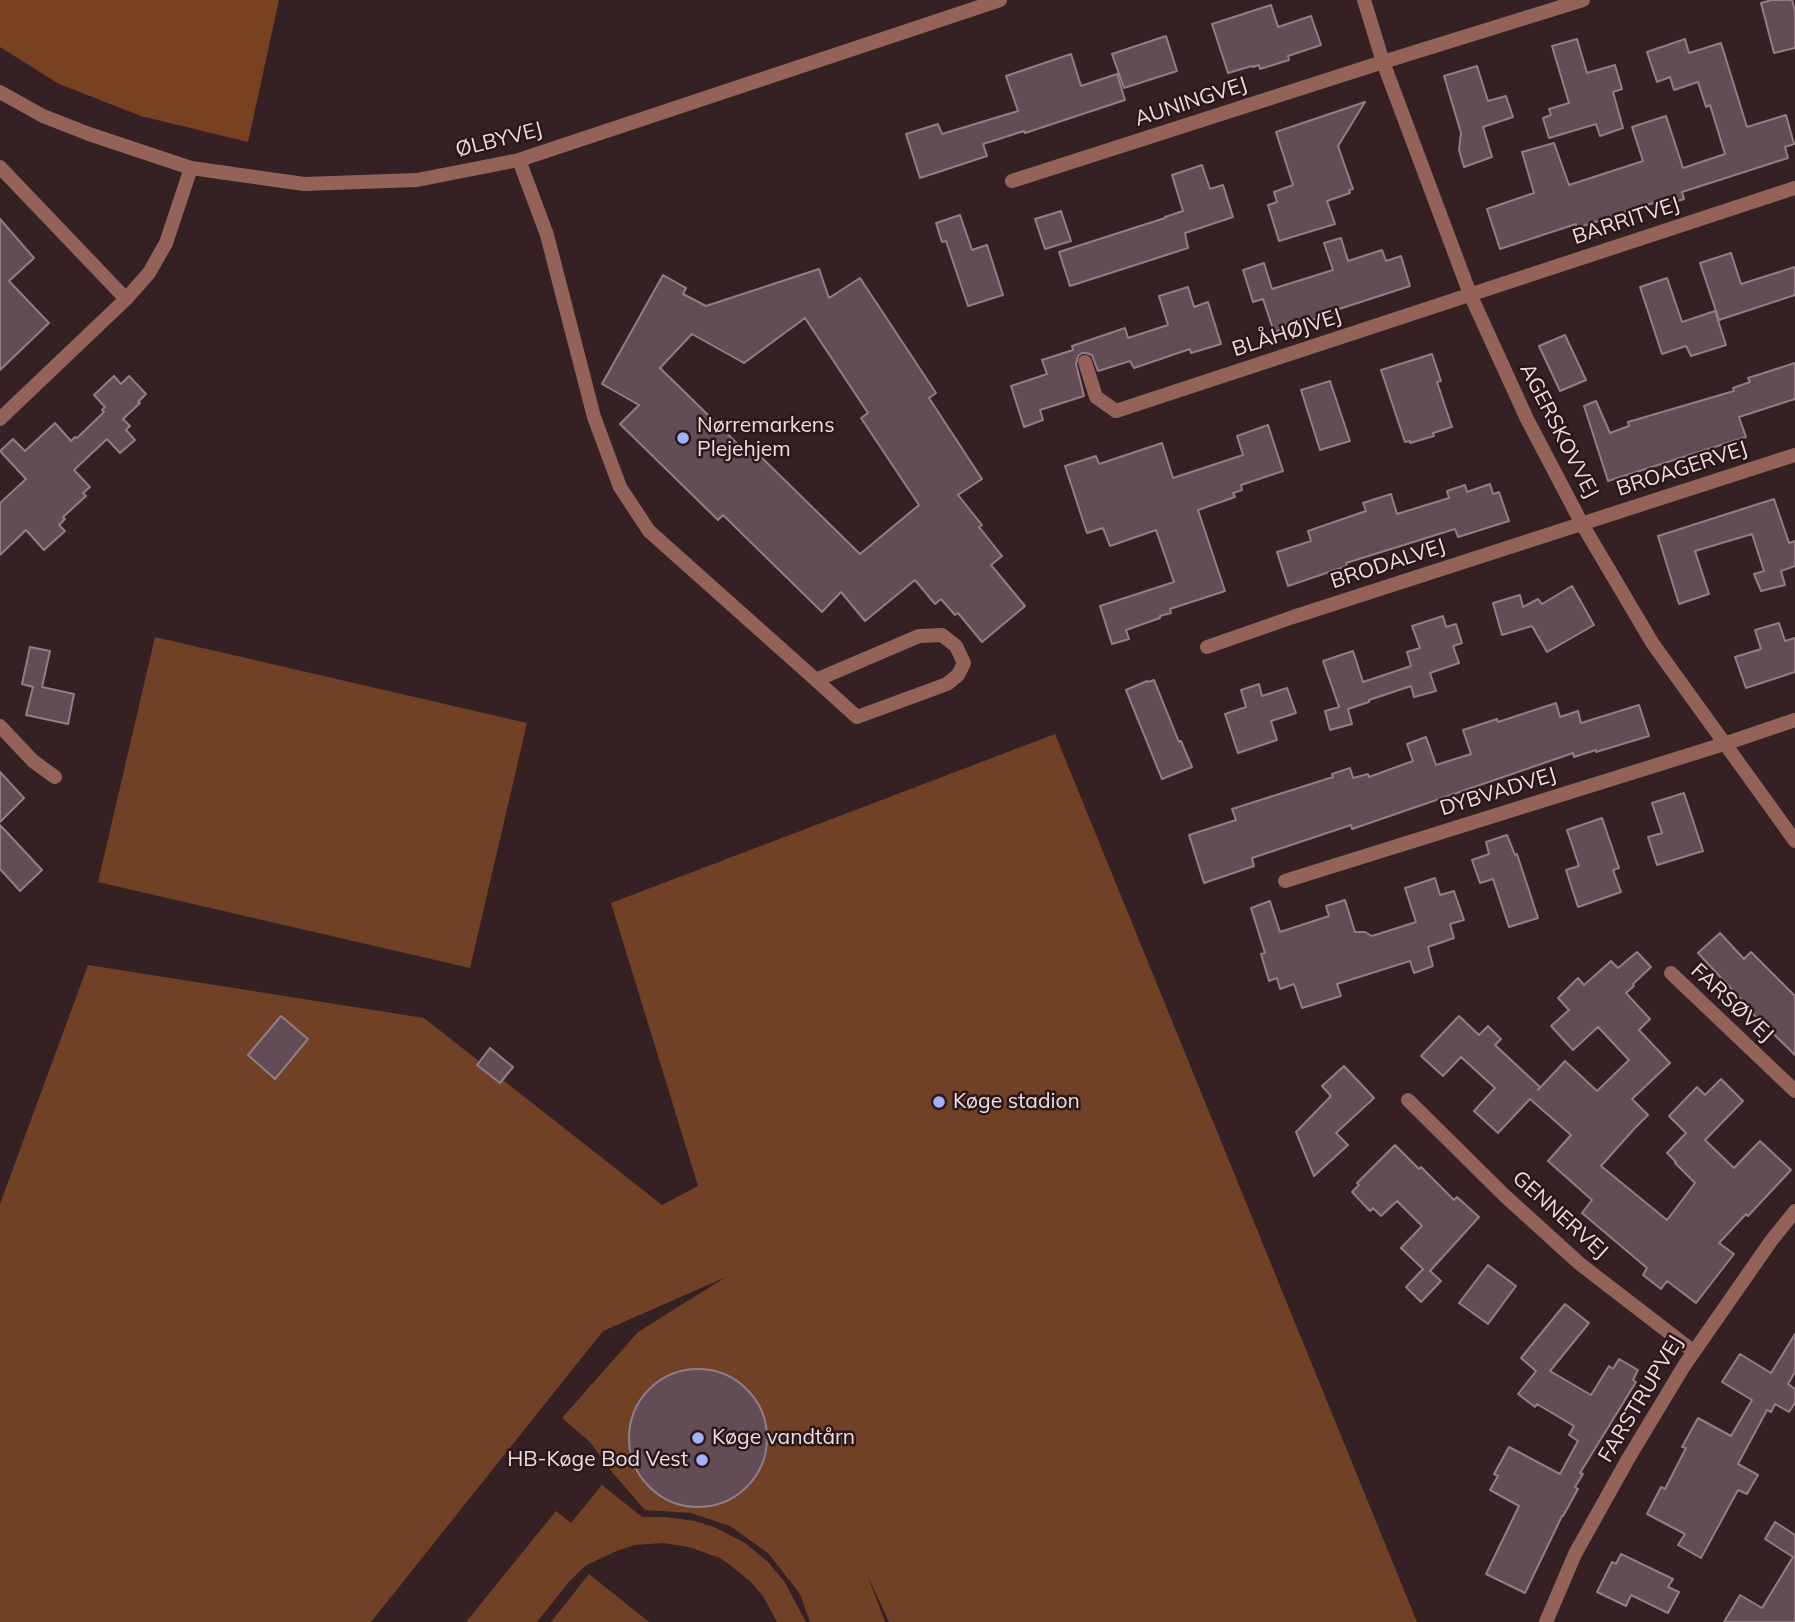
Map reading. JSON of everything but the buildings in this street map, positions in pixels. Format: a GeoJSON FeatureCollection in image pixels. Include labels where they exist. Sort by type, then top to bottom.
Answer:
{"type":"FeatureCollection","features":[{"type":"Feature","properties":{"kind":"street","name":"ØLBYVEJ"},"geometry":{"type":"LineString","coordinates":[[0,92],[43,116],[77,130],[191,168],[304,184],[417,180],[519,160],[1000,0]]}},
{"type":"Feature","properties":{"kind":"street","name":"AGERSKOVVEJ"},"geometry":{"type":"LineString","coordinates":[[1364,0],[1383,62],[1470,295],[1527,419],[1581,524],[1653,644],[1795,841]]}},
{"type":"Feature","properties":{"kind":"street","name":"AUNINGVEJ"},"geometry":{"type":"LineString","coordinates":[[1012,181],[1583,0]]}},
{"type":"Feature","properties":{"kind":"street"},"geometry":{"type":"LineString","coordinates":[[519,160],[547,236],[594,417],[620,487],[649,531],[857,718],[947,684],[958,675],[964,663],[956,646],[942,635],[919,636],[816,680]]}},
{"type":"Feature","properties":{"kind":"street"},"geometry":{"type":"LineString","coordinates":[[0,167],[126,299]]}},
{"type":"Feature","properties":{"kind":"street"},"geometry":{"type":"LineString","coordinates":[[0,419],[126,299],[149,272],[166,243],[191,168]]}},
{"type":"Feature","properties":{"kind":"street","name":"BARRITVEJ"},"geometry":{"type":"LineString","coordinates":[[1470,295],[1795,188]]}},
{"type":"Feature","properties":{"kind":"street","name":"BLÅHØJVEJ"},"geometry":{"type":"LineString","coordinates":[[1085,362],[1096,397],[1116,411],[1470,295]]}},
{"type":"Feature","properties":{"kind":"street","name":"BROAGERVEJ"},"geometry":{"type":"LineString","coordinates":[[1581,524],[1795,455]]}},
{"type":"Feature","properties":{"kind":"street","name":"BRODALVEJ"},"geometry":{"type":"LineString","coordinates":[[1207,647],[1581,524]]}},
{"type":"Feature","properties":{"kind":"street","name":"DYBVADVEJ"},"geometry":{"type":"LineString","coordinates":[[1284,881],[1795,720]]}},
{"type":"Feature","properties":{"kind":"street"},"geometry":{"type":"LineString","coordinates":[[0,726],[33,761],[55,777]]}},
{"type":"Feature","properties":{"kind":"street","name":"FARSØVEJ"},"geometry":{"type":"LineString","coordinates":[[1671,973],[1795,1091]]}},
{"type":"Feature","properties":{"kind":"street","name":"GENNERVEJ"},"geometry":{"type":"LineString","coordinates":[[1408,1100],[1505,1196],[1580,1264],[1693,1351]]}},
{"type":"Feature","properties":{"kind":"street","name":"FARSTRUPVEJ"},"geometry":{"type":"LineString","coordinates":[[1546,1622],[1575,1554],[1693,1351],[1795,1211]]}},
{"type":"Feature","properties":{"kind":"shaded area"},"geometry":{"type":"Polygon","coordinates":[[[0,0],[279,0],[248,142],[141,116],[59,84],[0,47],[0,0]]]}},
{"type":"Feature","properties":{"kind":"shaded area"},"geometry":{"type":"Polygon","coordinates":[[[155,637],[527,723],[470,968],[98,882],[155,637]]]}},
{"type":"Feature","properties":{"kind":"shaded area","name":"Køge stadion"},"geometry":{"type":"Polygon","coordinates":[[[1055,734],[1417,1622],[889,1622],[867,1574],[885,1622],[810,1622],[800,1594],[768,1553],[730,1526],[691,1513],[645,1510],[590,1442],[562,1418],[638,1332],[726,1277],[603,1331],[371,1622],[0,1622],[0,1204],[88,965],[424,1018],[662,1205],[698,1186],[611,903],[1055,734]]]}},
{"type":"Feature","properties":{"kind":"shaded area"},"geometry":{"type":"Polygon","coordinates":[[[602,1485],[642,1517],[695,1521],[714,1527],[745,1543],[768,1562],[784,1581],[806,1622],[777,1622],[763,1596],[750,1581],[720,1558],[689,1547],[663,1543],[634,1545],[585,1566],[537,1622],[466,1622],[556,1511],[571,1523],[602,1485]]]}},
{"type":"Feature","properties":{"kind":"shaded area"},"geometry":{"type":"Polygon","coordinates":[[[589,1574],[649,1622],[551,1622],[589,1574]]]}},
{"type":"Feature","properties":{"kind":"place","name":"Nørremarkens Plejehjem"},"geometry":{"type":"Point","coordinates":[683,438]}},
{"type":"Feature","properties":{"kind":"place","name":"Køge stadion"},"geometry":{"type":"Point","coordinates":[939,1102]}},
{"type":"Feature","properties":{"kind":"place","name":"Køge vandtårn"},"geometry":{"type":"Point","coordinates":[698,1438]}},
{"type":"Feature","properties":{"kind":"place","name":"HB-Køge Bod Vest"},"geometry":{"type":"Point","coordinates":[702,1460]}}]}
